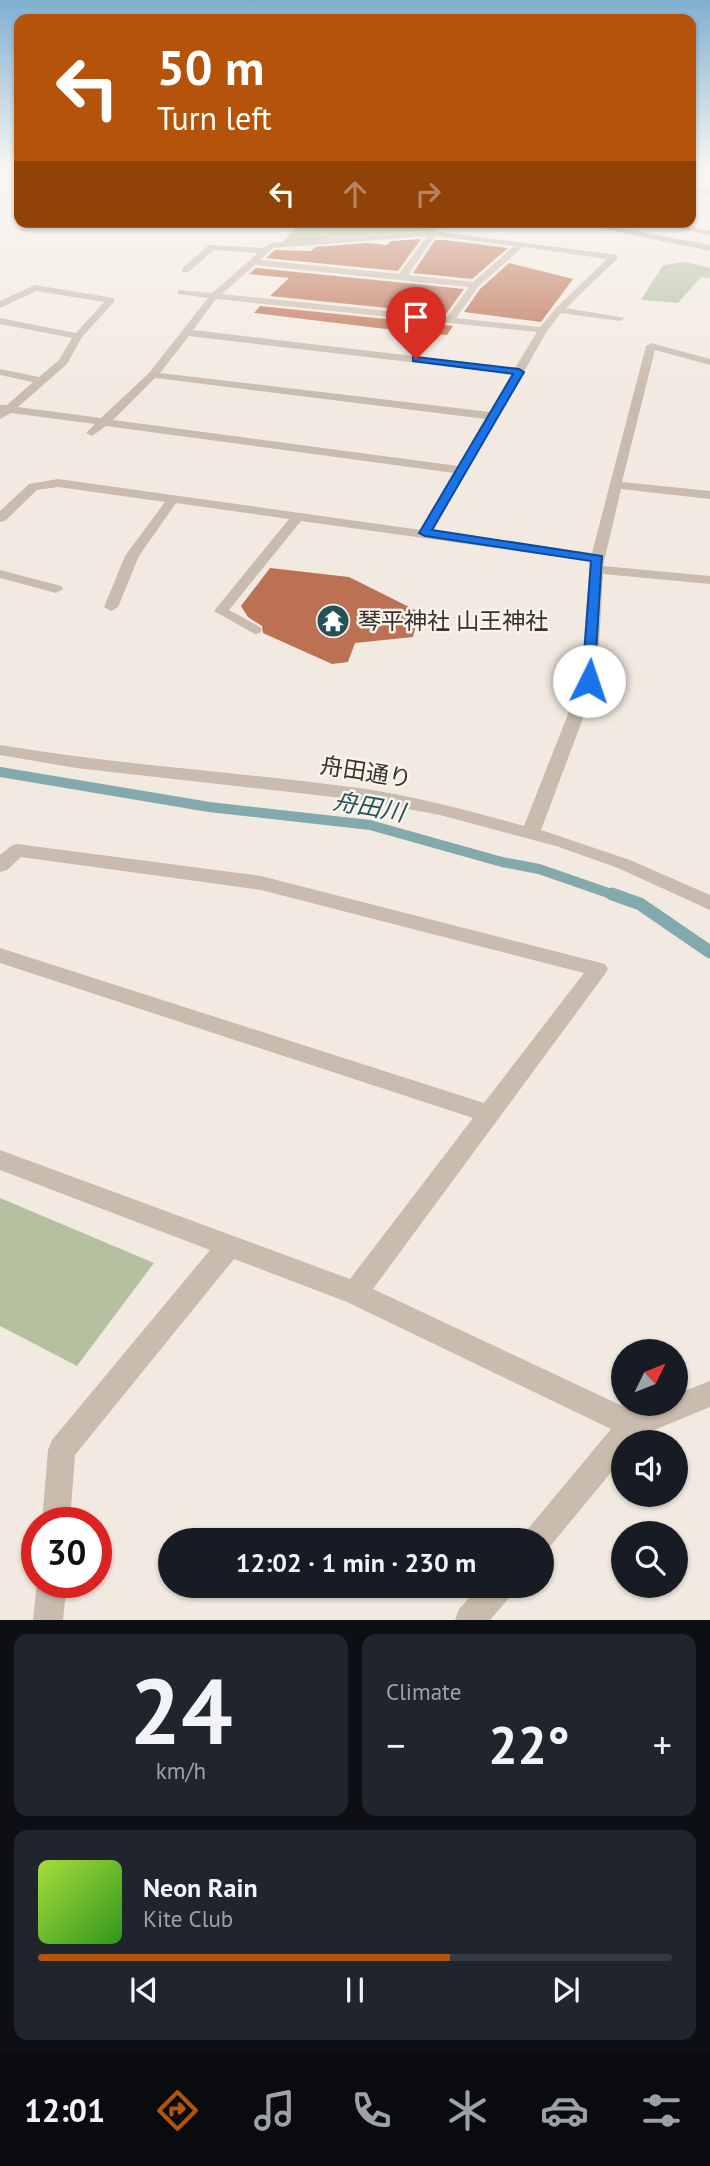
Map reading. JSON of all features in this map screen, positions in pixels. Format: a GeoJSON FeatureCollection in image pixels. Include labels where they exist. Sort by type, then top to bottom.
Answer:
{"type":"FeatureCollection","features":[{"type":"Feature","properties":{"kind":"street"},"geometry":{"type":"LineString","coordinates":[[92,433],[153,375],[214,296],[271,246],[301,244]]}},
{"type":"Feature","properties":{"kind":"street"},"geometry":{"type":"LineString","coordinates":[[401,277],[425,244]]}},
{"type":"Feature","properties":{"kind":"street"},"geometry":{"type":"LineString","coordinates":[[425,533],[543,330],[559,310],[614,257],[519,244]]}},
{"type":"Feature","properties":{"kind":"street"},"geometry":{"type":"LineString","coordinates":[[450,320],[475,285],[522,244]]}},
{"type":"Feature","properties":{"kind":"street"},"geometry":{"type":"LineString","coordinates":[[687,244],[710,248]]}},
{"type":"Feature","properties":{"kind":"street"},"geometry":{"type":"LineString","coordinates":[[185,270],[212,247],[265,251]]}},
{"type":"Feature","properties":{"kind":"street"},"geometry":{"type":"LineString","coordinates":[[253,262],[475,285]]}},
{"type":"Feature","properties":{"kind":"street"},"geometry":{"type":"LineString","coordinates":[[0,305],[35,288],[111,300],[78,336],[63,362],[3,411]]}},
{"type":"Feature","properties":{"kind":"street"},"geometry":{"type":"LineString","coordinates":[[181,292],[543,330]]}},
{"type":"Feature","properties":{"kind":"street"},"geometry":{"type":"LineString","coordinates":[[559,310],[620,317]]}},
{"type":"Feature","properties":{"kind":"street"},"geometry":{"type":"LineString","coordinates":[[0,321],[78,336]]}},
{"type":"Feature","properties":{"kind":"street"},"geometry":{"type":"LineString","coordinates":[[184,332],[519,372]]}},
{"type":"Feature","properties":{"kind":"street"},"geometry":{"type":"LineString","coordinates":[[531,832],[589,681],[597,564],[651,345],[710,362]]}},
{"type":"Feature","properties":{"kind":"street"},"geometry":{"type":"LineString","coordinates":[[0,372],[41,381]]}},
{"type":"Feature","properties":{"kind":"street"},"geometry":{"type":"LineString","coordinates":[[153,375],[493,416]]}},
{"type":"Feature","properties":{"kind":"street"},"geometry":{"type":"LineString","coordinates":[[3,411],[104,421],[462,470]]}},
{"type":"Feature","properties":{"kind":"street"},"geometry":{"type":"LineString","coordinates":[[0,517],[54,469]]}},
{"type":"Feature","properties":{"kind":"street"},"geometry":{"type":"LineString","coordinates":[[33,487],[58,483],[425,533],[597,564],[710,580]]}},
{"type":"Feature","properties":{"kind":"street"},"geometry":{"type":"LineString","coordinates":[[616,485],[710,495]]}},
{"type":"Feature","properties":{"kind":"street"},"geometry":{"type":"LineString","coordinates":[[111,607],[132,556],[173,499]]}},
{"type":"Feature","properties":{"kind":"street"},"geometry":{"type":"LineString","coordinates":[[255,629],[221,611],[298,517]]}},
{"type":"Feature","properties":{"kind":"street"},"geometry":{"type":"LineString","coordinates":[[0,574],[56,589]]}},
{"type":"Feature","properties":{"kind":"street","name":"舟田通り"},"geometry":{"type":"LineString","coordinates":[[0,750],[76,763],[360,794],[440,809],[531,832],[624,864],[710,903]]}},
{"type":"Feature","properties":{"kind":"street"},"geometry":{"type":"LineString","coordinates":[[0,866],[17,850],[261,883],[598,969],[355,1293]]}},
{"type":"Feature","properties":{"kind":"street"},"geometry":{"type":"LineString","coordinates":[[0,955],[489,1114]]}},
{"type":"Feature","properties":{"kind":"street"},"geometry":{"type":"LineString","coordinates":[[0,1160],[355,1293],[632,1425]]}},
{"type":"Feature","properties":{"kind":"street"},"geometry":{"type":"LineString","coordinates":[[58,1507],[62,1450],[229,1245]]}},
{"type":"Feature","properties":{"kind":"street"},"geometry":{"type":"LineString","coordinates":[[547,1528],[632,1425],[710,1394]]}},
{"type":"Feature","properties":{"kind":"street"},"geometry":{"type":"LineString","coordinates":[[50,1619],[51,1598]]}},
{"type":"Feature","properties":{"kind":"street"},"geometry":{"type":"LineString","coordinates":[[470,1620],[489,1598]]}},
{"type":"Feature","properties":{"kind":"green space"},"geometry":{"type":"Polygon","coordinates":[[[686,262],[710,268],[710,278],[701,277],[678,303],[641,300],[663,265],[686,262]]]}},
{"type":"Feature","properties":{"kind":"green space"},"geometry":{"type":"Polygon","coordinates":[[[0,1198],[154,1263],[77,1366],[0,1326],[0,1198]]]}},
{"type":"Feature","properties":{"kind":"building"},"geometry":{"type":"Polygon","coordinates":[[[359,244],[418,244],[398,271],[266,258],[275,250],[311,251],[315,247],[359,244]]]}},
{"type":"Feature","properties":{"kind":"building"},"geometry":{"type":"Polygon","coordinates":[[[433,244],[473,244],[508,248],[472,279],[413,273],[433,244]]]}},
{"type":"Feature","properties":{"kind":"building"},"geometry":{"type":"Polygon","coordinates":[[[509,263],[573,279],[541,322],[464,312],[480,289],[509,263]]]}},
{"type":"Feature","properties":{"kind":"building"},"geometry":{"type":"Polygon","coordinates":[[[256,268],[464,289],[446,314],[270,296],[289,278],[249,274],[256,268]]]}},
{"type":"Feature","properties":{"kind":"building"},"geometry":{"type":"Polygon","coordinates":[[[260,306],[453,326],[447,335],[419,333],[254,313],[260,306]]]}},
{"type":"Feature","properties":{"kind":"building","name":"琴平神社 山王神社"},"geometry":{"type":"Polygon","coordinates":[[[270,568],[349,577],[419,612],[413,637],[355,643],[348,662],[332,664],[263,633],[262,626],[248,617],[241,606],[270,568]]]}},
{"type":"Feature","properties":{"kind":"waterway","name":"舟田川"},"geometry":{"type":"LineString","coordinates":[[0,772],[209,807],[370,825],[502,862],[539,869],[617,896]]}},
{"type":"Feature","properties":{"kind":"waterway","name":"舟田川"},"geometry":{"type":"LineString","coordinates":[[612,894],[640,904],[710,952]]}},
{"type":"Feature","properties":{"kind":"place","name":"琴平神社 山王神社"},"geometry":{"type":"Point","coordinates":[333,621]}},
{"type":"Feature","properties":{"kind":"route"},"geometry":{"type":"LineString","coordinates":[[416,359],[519,372],[425,533],[597,558],[589,681]]}}]}
